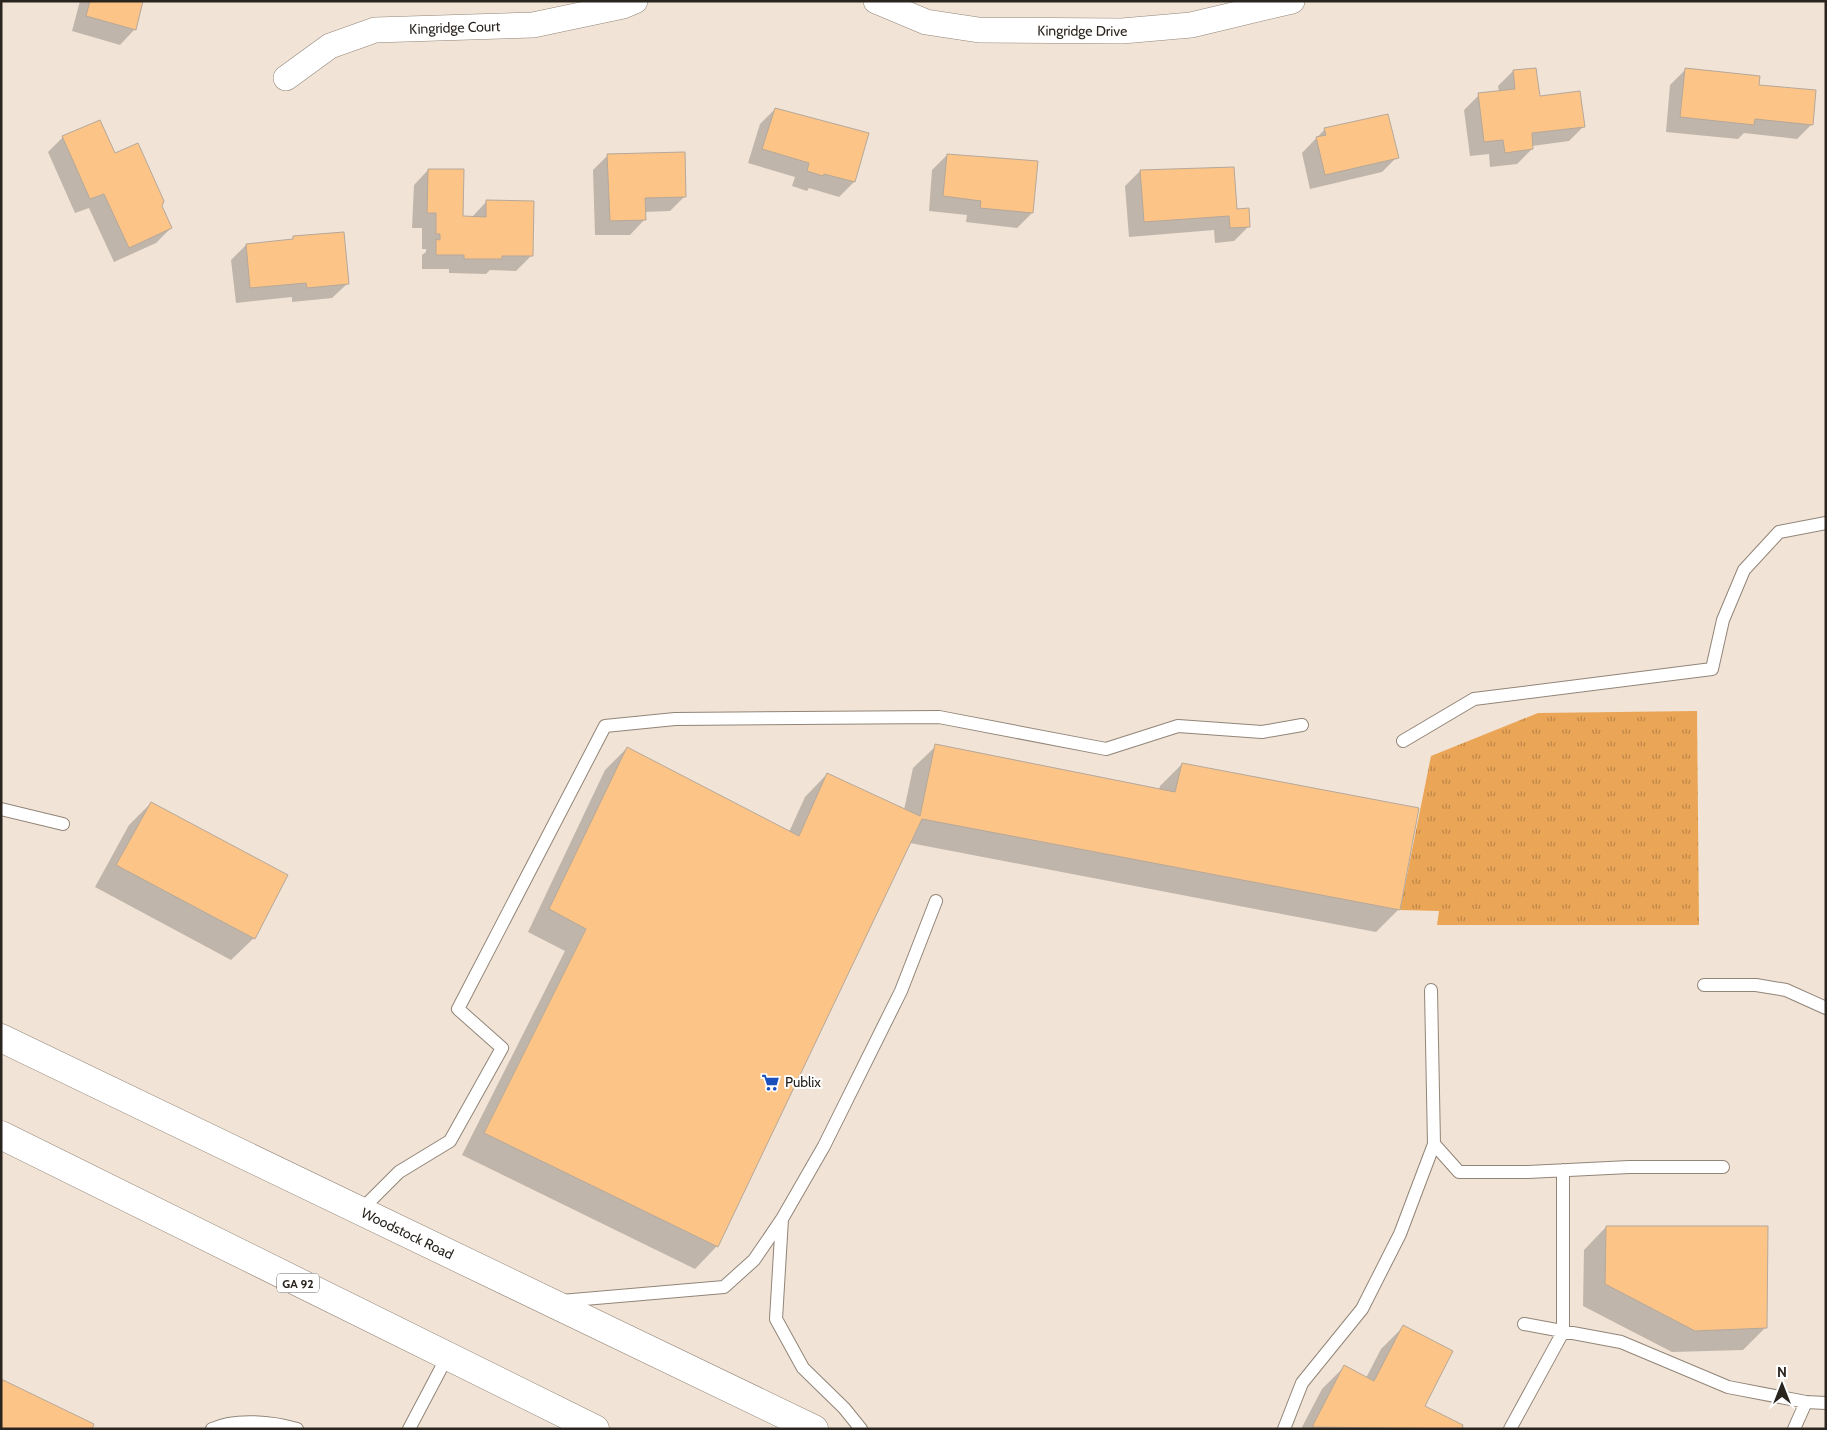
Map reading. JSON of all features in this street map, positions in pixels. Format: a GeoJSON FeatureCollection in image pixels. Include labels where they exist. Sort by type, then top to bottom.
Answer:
{"type":"FeatureCollection","features":[{"type":"Feature","properties":{"kind":"main road","name":"Woodstock Road"},"geometry":{"type":"LineString","coordinates":[[1,1038],[814,1429]]}},
{"type":"Feature","properties":{"kind":"main road","name":"GA 92"},"geometry":{"type":"LineString","coordinates":[[1,1135],[595,1429]]}},
{"type":"Feature","properties":{"kind":"street","name":"Kingridge Court"},"geometry":{"type":"LineString","coordinates":[[286,78],[330,46],[375,30],[534,25],[623,6],[635,1]]}},
{"type":"Feature","properties":{"kind":"street","name":"Kingridge Drive"},"geometry":{"type":"LineString","coordinates":[[876,1],[926,22],[980,30],[1122,31],[1191,26],[1292,1]]}},
{"type":"Feature","properties":{"kind":"lane"},"geometry":{"type":"LineString","coordinates":[[1403,741],[1474,700],[1712,670],[1723,620],[1744,570],[1779,532],[1826,523]]}},
{"type":"Feature","properties":{"kind":"lane"},"geometry":{"type":"LineString","coordinates":[[360,1211],[399,1172],[450,1141],[502,1048],[458,1009],[605,726],[675,719],[939,717],[1106,749],[1178,726],[1262,732],[1302,725]]}},
{"type":"Feature","properties":{"kind":"lane"},"geometry":{"type":"LineString","coordinates":[[1,809],[63,824]]}},
{"type":"Feature","properties":{"kind":"lane"},"geometry":{"type":"LineString","coordinates":[[551,1302],[724,1287],[754,1260],[782,1219],[824,1146],[902,991],[936,901]]}},
{"type":"Feature","properties":{"kind":"lane"},"geometry":{"type":"LineString","coordinates":[[1704,985],[1756,985],[1786,990],[1826,1008]]}},
{"type":"Feature","properties":{"kind":"lane"},"geometry":{"type":"LineString","coordinates":[[1284,1429],[1302,1383],[1362,1309],[1400,1234],[1434,1144],[1431,990]]}},
{"type":"Feature","properties":{"kind":"lane"},"geometry":{"type":"LineString","coordinates":[[1434,1144],[1459,1172],[1629,1167],[1723,1167]]}},
{"type":"Feature","properties":{"kind":"lane"},"geometry":{"type":"LineString","coordinates":[[1510,1429],[1563,1332],[1563,1170]]}},
{"type":"Feature","properties":{"kind":"lane"},"geometry":{"type":"LineString","coordinates":[[782,1219],[776,1319],[803,1368],[844,1408],[861,1429]]}},
{"type":"Feature","properties":{"kind":"lane"},"geometry":{"type":"LineString","coordinates":[[1524,1324],[1620,1342],[1728,1387],[1806,1402],[1826,1403]]}},
{"type":"Feature","properties":{"kind":"lane"},"geometry":{"type":"LineString","coordinates":[[409,1429],[447,1357]]}},
{"type":"Feature","properties":{"kind":"lane"},"geometry":{"type":"LineString","coordinates":[[1794,1429],[1806,1402]]}},
{"type":"Feature","properties":{"kind":"lane"},"geometry":{"type":"LineString","coordinates":[[212,1429],[233,1423],[278,1423],[297,1429]]}},
{"type":"Feature","properties":{"kind":"green space"},"geometry":{"type":"Polygon","coordinates":[[[1697,711],[1699,925],[1437,925],[1439,911],[1400,910],[1431,756],[1538,713],[1697,711]]]}},
{"type":"Feature","properties":{"kind":"building"},"geometry":{"type":"Polygon","coordinates":[[[90,1],[143,1],[136,30],[86,16],[90,1]]]}},
{"type":"Feature","properties":{"kind":"building"},"geometry":{"type":"Polygon","coordinates":[[[1536,68],[1540,96],[1580,91],[1585,127],[1532,133],[1533,149],[1505,153],[1503,140],[1484,142],[1478,93],[1515,89],[1513,70],[1536,68]]]}},
{"type":"Feature","properties":{"kind":"building"},"geometry":{"type":"Polygon","coordinates":[[[1685,68],[1760,76],[1759,85],[1816,90],[1813,125],[1755,119],[1754,125],[1680,117],[1685,68]]]}},
{"type":"Feature","properties":{"kind":"building"},"geometry":{"type":"Polygon","coordinates":[[[775,108],[869,133],[855,182],[807,171],[809,163],[762,149],[775,108]]]}},
{"type":"Feature","properties":{"kind":"building"},"geometry":{"type":"Polygon","coordinates":[[[1388,114],[1399,158],[1325,175],[1316,137],[1326,135],[1324,128],[1388,114]]]}},
{"type":"Feature","properties":{"kind":"building"},"geometry":{"type":"Polygon","coordinates":[[[100,120],[115,153],[138,143],[164,201],[162,206],[172,228],[129,248],[104,194],[90,199],[62,136],[100,120]]]}},
{"type":"Feature","properties":{"kind":"building"},"geometry":{"type":"Polygon","coordinates":[[[685,152],[686,197],[645,198],[646,220],[610,221],[607,154],[685,152]]]}},
{"type":"Feature","properties":{"kind":"building"},"geometry":{"type":"Polygon","coordinates":[[[947,154],[1038,161],[1033,213],[980,208],[981,201],[943,196],[947,154]]]}},
{"type":"Feature","properties":{"kind":"building"},"geometry":{"type":"Polygon","coordinates":[[[1234,167],[1237,209],[1249,208],[1250,227],[1230,228],[1229,216],[1144,222],[1140,170],[1234,167]]]}},
{"type":"Feature","properties":{"kind":"building"},"geometry":{"type":"Polygon","coordinates":[[[428,169],[464,169],[463,216],[486,217],[486,200],[534,201],[533,256],[502,256],[502,259],[464,259],[464,255],[436,255],[436,239],[440,240],[440,234],[436,234],[436,213],[427,213],[428,169]]]}},
{"type":"Feature","properties":{"kind":"building"},"geometry":{"type":"Polygon","coordinates":[[[344,232],[349,284],[307,288],[306,283],[250,288],[246,244],[293,239],[293,236],[344,232]]]}},
{"type":"Feature","properties":{"kind":"building"},"geometry":{"type":"Polygon","coordinates":[[[935,744],[1175,792],[1182,763],[1419,808],[1400,910],[922,819],[718,1247],[484,1133],[586,929],[549,909],[627,747],[799,836],[827,773],[920,816],[935,744]]]}},
{"type":"Feature","properties":{"kind":"building"},"geometry":{"type":"Polygon","coordinates":[[[151,802],[288,875],[255,939],[116,865],[151,802]]]}},
{"type":"Feature","properties":{"kind":"building"},"geometry":{"type":"Polygon","coordinates":[[[1606,1226],[1768,1226],[1767,1328],[1695,1331],[1605,1284],[1606,1226]]]}},
{"type":"Feature","properties":{"kind":"building"},"geometry":{"type":"Polygon","coordinates":[[[1403,1325],[1453,1351],[1425,1406],[1463,1425],[1462,1429],[1312,1427],[1344,1365],[1374,1381],[1403,1325]]]}},
{"type":"Feature","properties":{"kind":"building"},"geometry":{"type":"Polygon","coordinates":[[[1,1379],[94,1424],[92,1429],[1,1429],[1,1379]]]}},
{"type":"Feature","properties":{"kind":"place","name":"Publix"},"geometry":{"type":"Point","coordinates":[771,1082]}}]}
